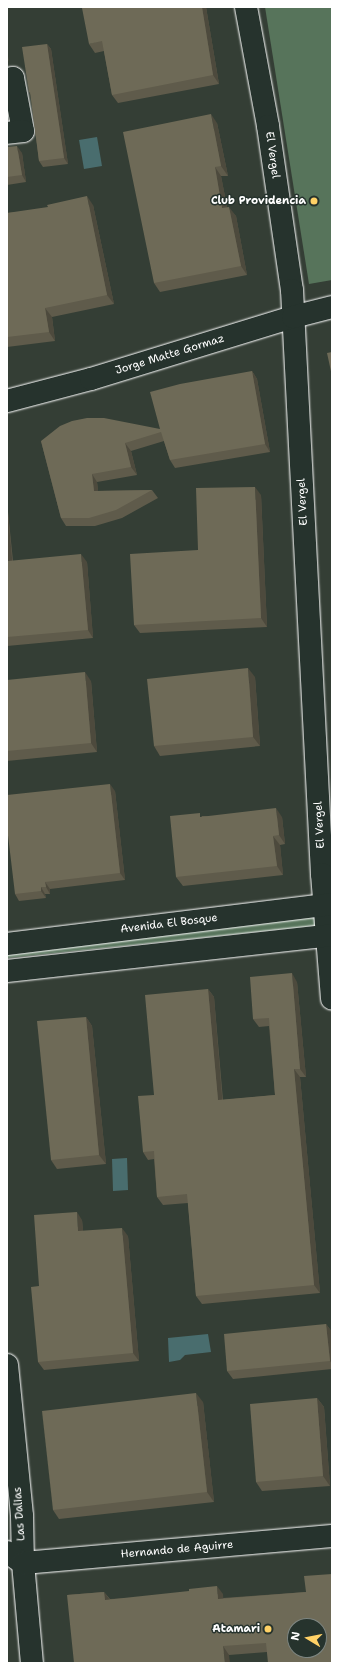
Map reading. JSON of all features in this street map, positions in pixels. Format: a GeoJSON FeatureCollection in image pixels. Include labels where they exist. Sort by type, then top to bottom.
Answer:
{"type":"FeatureCollection","features":[{"type":"Feature","properties":{"kind":"street","name":"El Vergel"},"geometry":{"type":"LineString","coordinates":[[246,7],[268,126],[292,290],[328,904],[332,999]]}},
{"type":"Feature","properties":{"kind":"street"},"geometry":{"type":"LineString","coordinates":[[7,79],[13,78],[23,131],[7,133]]}},
{"type":"Feature","properties":{"kind":"street","name":"Jorge Matte Gormaz"},"geometry":{"type":"LineString","coordinates":[[7,401],[91,379],[293,317],[332,307]]}},
{"type":"Feature","properties":{"kind":"street","name":"Avenida El Bosque"},"geometry":{"type":"LineString","coordinates":[[7,944],[328,904]]}},
{"type":"Feature","properties":{"kind":"street"},"geometry":{"type":"LineString","coordinates":[[7,971],[329,935]]}},
{"type":"Feature","properties":{"kind":"street","name":"Las Dalias"},"geometry":{"type":"LineString","coordinates":[[7,1365],[22,1516],[15,1558],[32,1663]]}},
{"type":"Feature","properties":{"kind":"street","name":"Hernando de Aguirre"},"geometry":{"type":"LineString","coordinates":[[15,1558],[332,1536]]}},
{"type":"Feature","properties":{"kind":"street"},"geometry":{"type":"LineString","coordinates":[[7,1584],[19,1572],[15,1558]]}},
{"type":"Feature","properties":{"kind":"green space","name":"Club Providencia"},"geometry":{"type":"Polygon","coordinates":[[[265,7],[332,7],[332,280],[309,284],[265,7]]]}},
{"type":"Feature","properties":{"kind":"green space"},"geometry":{"type":"Polygon","coordinates":[[[332,912],[332,924],[7,958],[7,949],[332,912]]]}},
{"type":"Feature","properties":{"kind":"water"},"geometry":{"type":"Polygon","coordinates":[[[97,137],[102,166],[84,169],[79,140],[97,137]]]}},
{"type":"Feature","properties":{"kind":"water"},"geometry":{"type":"Polygon","coordinates":[[[127,1158],[128,1190],[113,1191],[112,1159],[127,1158]]]}},
{"type":"Feature","properties":{"kind":"water"},"geometry":{"type":"Polygon","coordinates":[[[208,1334],[211,1352],[185,1355],[180,1360],[169,1362],[168,1338],[208,1334]]]}},
{"type":"Feature","properties":{"kind":"building"},"geometry":{"type":"Polygon","coordinates":[[[202,7],[213,75],[112,95],[102,41],[89,44],[82,8],[202,7]]]}},
{"type":"Feature","properties":{"kind":"building"},"geometry":{"type":"Polygon","coordinates":[[[47,44],[64,158],[39,161],[30,92],[22,47],[47,44]]]}},
{"type":"Feature","properties":{"kind":"building"},"geometry":{"type":"Polygon","coordinates":[[[211,114],[221,166],[215,167],[222,208],[229,207],[241,266],[154,283],[123,132],[211,114]]]}},
{"type":"Feature","properties":{"kind":"building"},"geometry":{"type":"Polygon","coordinates":[[[17,146],[22,175],[7,177],[7,147],[17,146]]]}},
{"type":"Feature","properties":{"kind":"building"},"geometry":{"type":"Polygon","coordinates":[[[87,196],[107,295],[45,308],[49,332],[7,337],[7,213],[48,207],[47,205],[87,196]]]}},
{"type":"Feature","properties":{"kind":"building"},"geometry":{"type":"Polygon","coordinates":[[[332,352],[332,376],[327,353],[332,352]]]}},
{"type":"Feature","properties":{"kind":"building"},"geometry":{"type":"Polygon","coordinates":[[[252,371],[265,444],[170,460],[161,432],[125,443],[131,467],[92,474],[94,491],[152,490],[116,510],[89,518],[61,518],[41,441],[60,426],[72,421],[87,418],[104,418],[160,429],[150,392],[180,384],[252,371]]]}},
{"type":"Feature","properties":{"kind":"building"},"geometry":{"type":"Polygon","coordinates":[[[255,487],[261,618],[134,625],[130,554],[198,550],[196,488],[255,487]]]}},
{"type":"Feature","properties":{"kind":"building"},"geometry":{"type":"Polygon","coordinates":[[[7,554],[8,561],[81,554],[88,630],[7,637],[7,554]]]}},
{"type":"Feature","properties":{"kind":"building"},"geometry":{"type":"Polygon","coordinates":[[[248,668],[253,737],[154,746],[147,679],[248,668]]]}},
{"type":"Feature","properties":{"kind":"building"},"geometry":{"type":"Polygon","coordinates":[[[85,672],[91,743],[7,751],[7,680],[85,672]]]}},
{"type":"Feature","properties":{"kind":"building"},"geometry":{"type":"Polygon","coordinates":[[[110,784],[120,873],[45,882],[46,887],[41,887],[41,891],[15,894],[7,827],[7,795],[110,784]]]}},
{"type":"Feature","properties":{"kind":"building"},"geometry":{"type":"Polygon","coordinates":[[[276,808],[279,835],[273,836],[277,866],[176,877],[170,816],[200,813],[200,817],[276,808]]]}},
{"type":"Feature","properties":{"kind":"building"},"geometry":{"type":"Polygon","coordinates":[[[292,973],[300,1069],[294,1069],[314,1285],[196,1296],[187,1194],[157,1197],[154,1151],[143,1152],[138,1096],[154,1095],[145,995],[208,989],[218,1100],[275,1095],[269,1018],[253,1019],[250,977],[292,973]]]}},
{"type":"Feature","properties":{"kind":"building"},"geometry":{"type":"Polygon","coordinates":[[[86,1017],[99,1155],[51,1160],[37,1021],[86,1017]]]}},
{"type":"Feature","properties":{"kind":"building"},"geometry":{"type":"Polygon","coordinates":[[[77,1212],[78,1231],[122,1228],[133,1353],[38,1362],[31,1287],[39,1286],[34,1215],[77,1212]]]}},
{"type":"Feature","properties":{"kind":"building"},"geometry":{"type":"Polygon","coordinates":[[[326,1324],[330,1361],[227,1371],[224,1334],[326,1324]]]}},
{"type":"Feature","properties":{"kind":"building"},"geometry":{"type":"Polygon","coordinates":[[[196,1393],[207,1492],[53,1510],[42,1411],[196,1393]]]}},
{"type":"Feature","properties":{"kind":"building"},"geometry":{"type":"Polygon","coordinates":[[[317,1398],[323,1476],[256,1482],[250,1404],[317,1398]]]}},
{"type":"Feature","properties":{"kind":"building"},"geometry":{"type":"Polygon","coordinates":[[[332,1574],[332,1663],[268,1663],[266,1643],[223,1646],[225,1663],[74,1663],[67,1595],[104,1592],[105,1600],[189,1591],[189,1589],[217,1586],[218,1599],[306,1592],[304,1576],[332,1574]]]}},
{"type":"Feature","properties":{"kind":"place","name":"Club Providencia"},"geometry":{"type":"Point","coordinates":[314,201]}},
{"type":"Feature","properties":{"kind":"place","name":"Atamari"},"geometry":{"type":"Point","coordinates":[268,1629]}}]}
